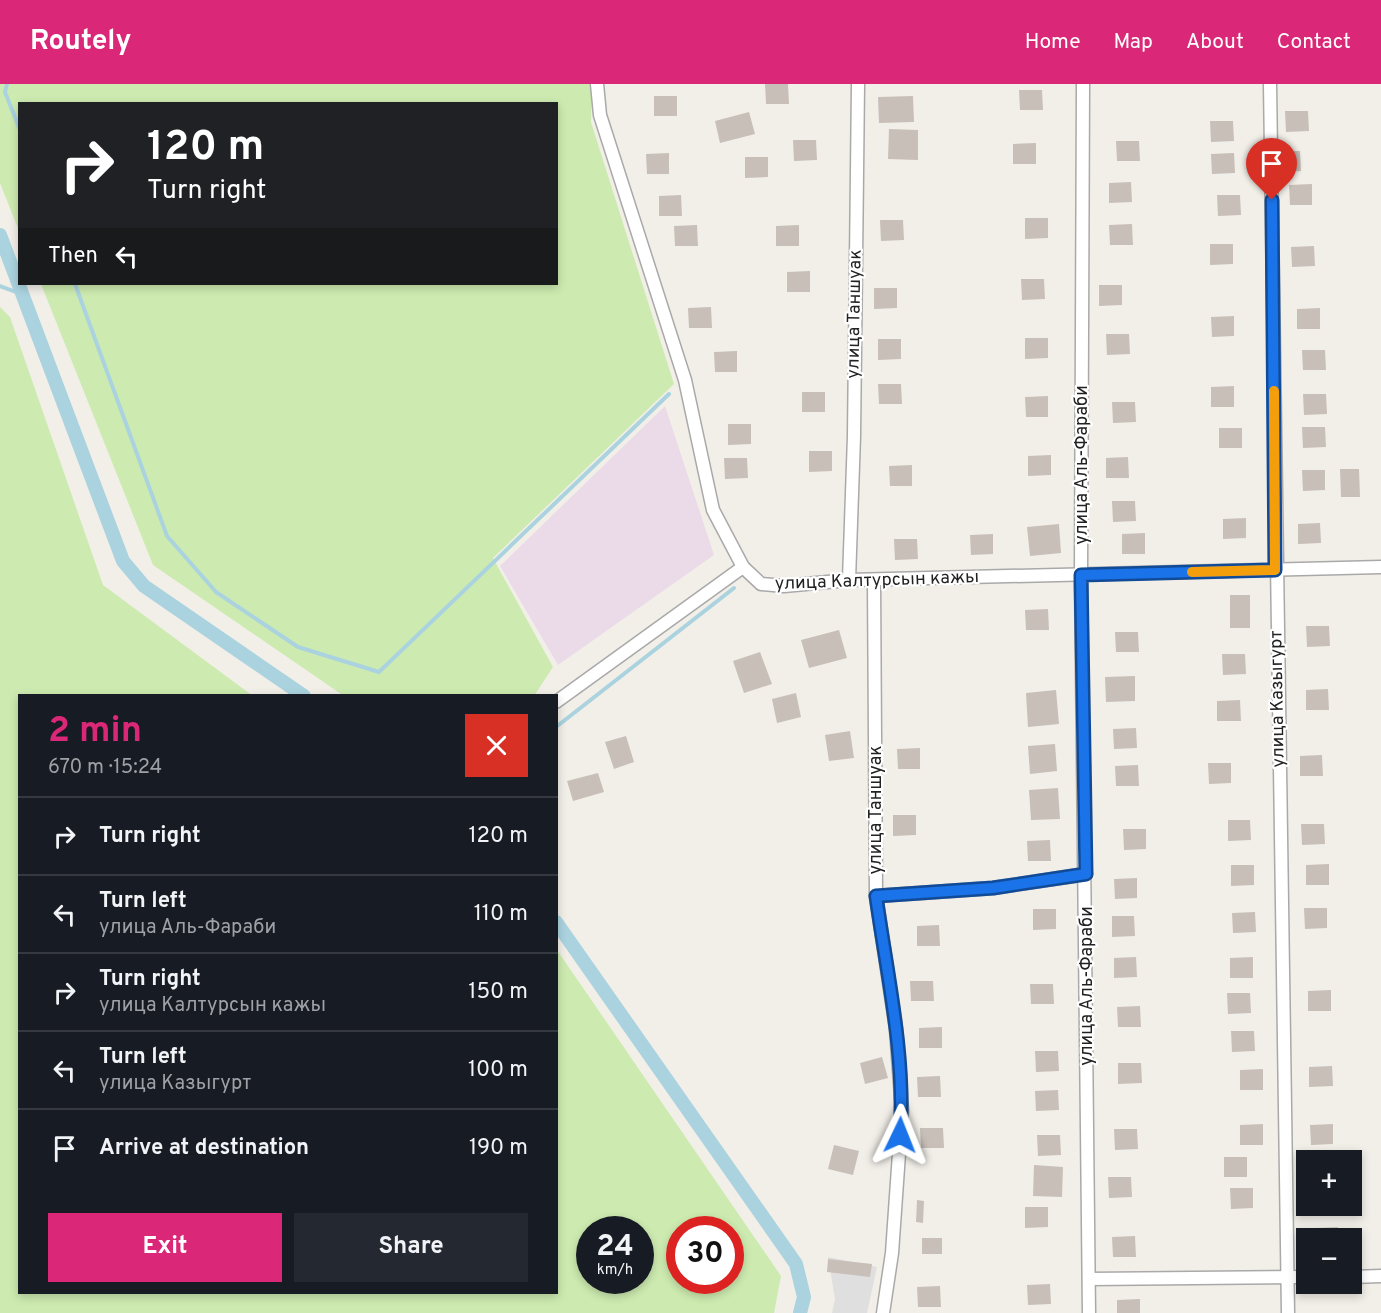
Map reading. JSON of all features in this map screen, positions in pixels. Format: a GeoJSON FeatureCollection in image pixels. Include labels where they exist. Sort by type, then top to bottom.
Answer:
{"type":"FeatureCollection","features":[{"type":"Feature","properties":{"kind":"street","name":"улица Калтурсын кажы"},"geometry":{"type":"LineString","coordinates":[[597,84],[600,115],[685,380],[713,510],[743,567],[761,584],[784,586],[849,580],[1381,567]]}},
{"type":"Feature","properties":{"kind":"street","name":"улица Таншуак"},"geometry":{"type":"LineString","coordinates":[[849,580],[854,436],[858,84]]}},
{"type":"Feature","properties":{"kind":"street","name":"улица Аль-Фараби"},"geometry":{"type":"LineString","coordinates":[[1083,84],[1081,575],[1089,1313]]}},
{"type":"Feature","properties":{"kind":"street","name":"улица Казыгурт"},"geometry":{"type":"LineString","coordinates":[[1270,84],[1275,570],[1288,1313]]}},
{"type":"Feature","properties":{"kind":"street"},"geometry":{"type":"LineString","coordinates":[[558,701],[743,567]]}},
{"type":"Feature","properties":{"kind":"street","name":"улица Таншуак"},"geometry":{"type":"LineString","coordinates":[[874,580],[876,896],[896,1029],[902,1112],[892,1253],[883,1313]]}},
{"type":"Feature","properties":{"kind":"street"},"geometry":{"type":"LineString","coordinates":[[876,896],[993,888],[1086,874]]}},
{"type":"Feature","properties":{"kind":"street"},"geometry":{"type":"LineString","coordinates":[[1362,1277],[1381,1276]]}},
{"type":"Feature","properties":{"kind":"street"},"geometry":{"type":"LineString","coordinates":[[1089,1279],[1296,1277]]}},
{"type":"Feature","properties":{"kind":"shaded area"},"geometry":{"type":"Polygon","coordinates":[[[665,406],[714,555],[558,665],[500,566],[665,406]]]}},
{"type":"Feature","properties":{"kind":"shaded area"},"geometry":{"type":"Polygon","coordinates":[[[828,1257],[877,1267],[867,1313],[832,1313],[835,1299],[828,1257]]]}},
{"type":"Feature","properties":{"kind":"green space"},"geometry":{"type":"Polygon","coordinates":[[[0,84],[592,84],[591,122],[674,384],[493,558],[553,667],[535,694],[341,694],[153,565],[41,285],[558,285],[558,102],[18,102],[18,228],[0,183],[0,84]]]}},
{"type":"Feature","properties":{"kind":"green space"},"geometry":{"type":"Polygon","coordinates":[[[0,307],[10,317],[103,585],[250,694],[18,694],[18,1294],[558,1294],[558,951],[740,1216],[666,1216],[666,1294],[744,1294],[744,1222],[781,1276],[774,1313],[0,1313],[0,307]]]}},
{"type":"Feature","properties":{"kind":"building"},"geometry":{"type":"Polygon","coordinates":[[[765,84],[788,84],[789,104],[766,104],[765,84]]]}},
{"type":"Feature","properties":{"kind":"building"},"geometry":{"type":"Polygon","coordinates":[[[1019,90],[1042,90],[1043,110],[1020,110],[1019,90]]]}},
{"type":"Feature","properties":{"kind":"building"},"geometry":{"type":"Polygon","coordinates":[[[654,96],[677,96],[677,116],[654,116],[654,96]]]}},
{"type":"Feature","properties":{"kind":"building"},"geometry":{"type":"Polygon","coordinates":[[[913,96],[914,122],[879,123],[878,97],[913,96]]]}},
{"type":"Feature","properties":{"kind":"building"},"geometry":{"type":"Polygon","coordinates":[[[1285,111],[1308,111],[1309,131],[1286,132],[1285,111]]]}},
{"type":"Feature","properties":{"kind":"building"},"geometry":{"type":"Polygon","coordinates":[[[749,112],[755,134],[720,143],[715,121],[749,112]]]}},
{"type":"Feature","properties":{"kind":"building"},"geometry":{"type":"Polygon","coordinates":[[[1210,121],[1233,121],[1234,141],[1211,142],[1210,121]]]}},
{"type":"Feature","properties":{"kind":"building"},"geometry":{"type":"Polygon","coordinates":[[[889,129],[918,130],[918,160],[888,159],[889,129]]]}},
{"type":"Feature","properties":{"kind":"building"},"geometry":{"type":"Polygon","coordinates":[[[793,140],[816,140],[817,160],[794,161],[793,140]]]}},
{"type":"Feature","properties":{"kind":"building"},"geometry":{"type":"Polygon","coordinates":[[[1116,141],[1139,141],[1140,161],[1117,161],[1116,141]]]}},
{"type":"Feature","properties":{"kind":"building"},"geometry":{"type":"Polygon","coordinates":[[[1036,143],[1036,164],[1013,164],[1013,144],[1036,143]]]}},
{"type":"Feature","properties":{"kind":"building"},"geometry":{"type":"Polygon","coordinates":[[[1286,151],[1300,151],[1301,171],[1287,172],[1286,151]]]}},
{"type":"Feature","properties":{"kind":"building"},"geometry":{"type":"Polygon","coordinates":[[[669,153],[669,174],[647,174],[646,154],[669,153]]]}},
{"type":"Feature","properties":{"kind":"building"},"geometry":{"type":"Polygon","coordinates":[[[1234,153],[1235,173],[1212,174],[1211,154],[1234,153]]]}},
{"type":"Feature","properties":{"kind":"building"},"geometry":{"type":"Polygon","coordinates":[[[745,157],[768,157],[768,177],[745,178],[745,157]]]}},
{"type":"Feature","properties":{"kind":"building"},"geometry":{"type":"Polygon","coordinates":[[[1131,182],[1132,202],[1109,203],[1109,183],[1131,182]]]}},
{"type":"Feature","properties":{"kind":"building"},"geometry":{"type":"Polygon","coordinates":[[[1312,184],[1312,205],[1290,205],[1289,185],[1312,184]]]}},
{"type":"Feature","properties":{"kind":"building"},"geometry":{"type":"Polygon","coordinates":[[[681,195],[682,216],[659,216],[659,196],[681,195]]]}},
{"type":"Feature","properties":{"kind":"building"},"geometry":{"type":"Polygon","coordinates":[[[1217,195],[1240,195],[1241,215],[1218,216],[1217,195]]]}},
{"type":"Feature","properties":{"kind":"building"},"geometry":{"type":"Polygon","coordinates":[[[1025,218],[1048,218],[1048,238],[1025,239],[1025,218]]]}},
{"type":"Feature","properties":{"kind":"building"},"geometry":{"type":"Polygon","coordinates":[[[880,220],[903,220],[904,240],[881,241],[880,220]]]}},
{"type":"Feature","properties":{"kind":"building"},"geometry":{"type":"Polygon","coordinates":[[[1132,224],[1133,245],[1110,245],[1109,225],[1132,224]]]}},
{"type":"Feature","properties":{"kind":"building"},"geometry":{"type":"Polygon","coordinates":[[[697,225],[698,246],[675,246],[674,226],[697,225]]]}},
{"type":"Feature","properties":{"kind":"building"},"geometry":{"type":"Polygon","coordinates":[[[799,225],[799,246],[776,246],[776,226],[799,225]]]}},
{"type":"Feature","properties":{"kind":"building"},"geometry":{"type":"Polygon","coordinates":[[[1210,244],[1233,244],[1233,264],[1210,265],[1210,244]]]}},
{"type":"Feature","properties":{"kind":"building"},"geometry":{"type":"Polygon","coordinates":[[[1314,246],[1315,266],[1292,267],[1291,247],[1314,246]]]}},
{"type":"Feature","properties":{"kind":"building"},"geometry":{"type":"Polygon","coordinates":[[[810,271],[810,292],[787,292],[787,272],[810,271]]]}},
{"type":"Feature","properties":{"kind":"building"},"geometry":{"type":"Polygon","coordinates":[[[1021,279],[1044,279],[1045,299],[1022,300],[1021,279]]]}},
{"type":"Feature","properties":{"kind":"building"},"geometry":{"type":"Polygon","coordinates":[[[1099,285],[1122,285],[1122,305],[1099,306],[1099,285]]]}},
{"type":"Feature","properties":{"kind":"building"},"geometry":{"type":"Polygon","coordinates":[[[874,288],[897,288],[897,308],[874,309],[874,288]]]}},
{"type":"Feature","properties":{"kind":"building"},"geometry":{"type":"Polygon","coordinates":[[[711,307],[712,328],[689,328],[688,308],[711,307]]]}},
{"type":"Feature","properties":{"kind":"building"},"geometry":{"type":"Polygon","coordinates":[[[1320,308],[1320,329],[1297,329],[1297,309],[1320,308]]]}},
{"type":"Feature","properties":{"kind":"building"},"geometry":{"type":"Polygon","coordinates":[[[1234,316],[1234,336],[1212,337],[1211,317],[1234,316]]]}},
{"type":"Feature","properties":{"kind":"building"},"geometry":{"type":"Polygon","coordinates":[[[1106,334],[1129,334],[1130,354],[1107,355],[1106,334]]]}},
{"type":"Feature","properties":{"kind":"building"},"geometry":{"type":"Polygon","coordinates":[[[1025,338],[1048,338],[1048,358],[1025,359],[1025,338]]]}},
{"type":"Feature","properties":{"kind":"building"},"geometry":{"type":"Polygon","coordinates":[[[878,339],[901,339],[901,359],[878,360],[878,339]]]}},
{"type":"Feature","properties":{"kind":"building"},"geometry":{"type":"Polygon","coordinates":[[[1302,350],[1325,350],[1326,370],[1303,370],[1302,350]]]}},
{"type":"Feature","properties":{"kind":"building"},"geometry":{"type":"Polygon","coordinates":[[[737,351],[737,372],[715,372],[714,352],[737,351]]]}},
{"type":"Feature","properties":{"kind":"building"},"geometry":{"type":"Polygon","coordinates":[[[878,384],[901,384],[902,404],[879,404],[878,384]]]}},
{"type":"Feature","properties":{"kind":"building"},"geometry":{"type":"Polygon","coordinates":[[[1234,386],[1234,407],[1211,407],[1211,387],[1234,386]]]}},
{"type":"Feature","properties":{"kind":"building"},"geometry":{"type":"Polygon","coordinates":[[[802,392],[825,392],[825,412],[802,412],[802,392]]]}},
{"type":"Feature","properties":{"kind":"building"},"geometry":{"type":"Polygon","coordinates":[[[1303,394],[1326,394],[1327,414],[1304,415],[1303,394]]]}},
{"type":"Feature","properties":{"kind":"building"},"geometry":{"type":"Polygon","coordinates":[[[1048,396],[1048,417],[1026,417],[1025,397],[1048,396]]]}},
{"type":"Feature","properties":{"kind":"building"},"geometry":{"type":"Polygon","coordinates":[[[1112,402],[1135,402],[1136,422],[1113,423],[1112,402]]]}},
{"type":"Feature","properties":{"kind":"building"},"geometry":{"type":"Polygon","coordinates":[[[728,424],[751,424],[751,444],[728,445],[728,424]]]}},
{"type":"Feature","properties":{"kind":"building"},"geometry":{"type":"Polygon","coordinates":[[[1302,427],[1325,427],[1326,447],[1303,448],[1302,427]]]}},
{"type":"Feature","properties":{"kind":"building"},"geometry":{"type":"Polygon","coordinates":[[[1219,428],[1242,428],[1242,448],[1219,448],[1219,428]]]}},
{"type":"Feature","properties":{"kind":"building"},"geometry":{"type":"Polygon","coordinates":[[[809,451],[832,451],[832,471],[809,472],[809,451]]]}},
{"type":"Feature","properties":{"kind":"building"},"geometry":{"type":"Polygon","coordinates":[[[1051,455],[1051,475],[1028,476],[1028,456],[1051,455]]]}},
{"type":"Feature","properties":{"kind":"building"},"geometry":{"type":"Polygon","coordinates":[[[1128,457],[1129,478],[1106,478],[1106,458],[1128,457]]]}},
{"type":"Feature","properties":{"kind":"building"},"geometry":{"type":"Polygon","coordinates":[[[724,458],[747,458],[748,478],[725,479],[724,458]]]}},
{"type":"Feature","properties":{"kind":"building"},"geometry":{"type":"Polygon","coordinates":[[[912,465],[912,486],[890,486],[889,466],[912,465]]]}},
{"type":"Feature","properties":{"kind":"building"},"geometry":{"type":"Polygon","coordinates":[[[1340,469],[1359,469],[1360,497],[1341,497],[1340,469]]]}},
{"type":"Feature","properties":{"kind":"building"},"geometry":{"type":"Polygon","coordinates":[[[1302,470],[1325,470],[1325,490],[1303,491],[1302,470]]]}},
{"type":"Feature","properties":{"kind":"building"},"geometry":{"type":"Polygon","coordinates":[[[1112,501],[1135,501],[1136,521],[1113,522],[1112,501]]]}},
{"type":"Feature","properties":{"kind":"building"},"geometry":{"type":"Polygon","coordinates":[[[1246,518],[1246,538],[1223,539],[1223,519],[1246,518]]]}},
{"type":"Feature","properties":{"kind":"building"},"geometry":{"type":"Polygon","coordinates":[[[1320,523],[1321,543],[1298,544],[1298,524],[1320,523]]]}},
{"type":"Feature","properties":{"kind":"building"},"geometry":{"type":"Polygon","coordinates":[[[1059,524],[1061,553],[1030,556],[1027,527],[1059,524]]]}},
{"type":"Feature","properties":{"kind":"building"},"geometry":{"type":"Polygon","coordinates":[[[1145,533],[1145,554],[1122,554],[1122,534],[1145,533]]]}},
{"type":"Feature","properties":{"kind":"building"},"geometry":{"type":"Polygon","coordinates":[[[993,534],[993,554],[971,555],[970,535],[993,534]]]}},
{"type":"Feature","properties":{"kind":"building"},"geometry":{"type":"Polygon","coordinates":[[[894,539],[917,539],[918,559],[895,560],[894,539]]]}},
{"type":"Feature","properties":{"kind":"building"},"geometry":{"type":"Polygon","coordinates":[[[1230,595],[1250,595],[1250,628],[1230,628],[1230,595]]]}},
{"type":"Feature","properties":{"kind":"building"},"geometry":{"type":"Polygon","coordinates":[[[1048,609],[1049,630],[1026,630],[1025,610],[1048,609]]]}},
{"type":"Feature","properties":{"kind":"building"},"geometry":{"type":"Polygon","coordinates":[[[1306,626],[1329,626],[1330,646],[1307,647],[1306,626]]]}},
{"type":"Feature","properties":{"kind":"building"},"geometry":{"type":"Polygon","coordinates":[[[839,630],[847,658],[809,668],[801,640],[839,630]]]}},
{"type":"Feature","properties":{"kind":"building"},"geometry":{"type":"Polygon","coordinates":[[[1115,632],[1138,632],[1139,652],[1116,652],[1115,632]]]}},
{"type":"Feature","properties":{"kind":"building"},"geometry":{"type":"Polygon","coordinates":[[[760,652],[772,684],[744,693],[733,661],[760,652]]]}},
{"type":"Feature","properties":{"kind":"building"},"geometry":{"type":"Polygon","coordinates":[[[1222,654],[1245,654],[1246,674],[1223,675],[1222,654]]]}},
{"type":"Feature","properties":{"kind":"building"},"geometry":{"type":"Polygon","coordinates":[[[1135,676],[1135,701],[1106,702],[1105,677],[1135,676]]]}},
{"type":"Feature","properties":{"kind":"building"},"geometry":{"type":"Polygon","coordinates":[[[1328,689],[1329,710],[1306,710],[1306,690],[1328,689]]]}},
{"type":"Feature","properties":{"kind":"building"},"geometry":{"type":"Polygon","coordinates":[[[1056,690],[1059,724],[1028,727],[1026,693],[1056,690]]]}},
{"type":"Feature","properties":{"kind":"building"},"geometry":{"type":"Polygon","coordinates":[[[796,693],[801,717],[777,723],[772,699],[796,693]]]}},
{"type":"Feature","properties":{"kind":"building"},"geometry":{"type":"Polygon","coordinates":[[[1240,700],[1241,721],[1217,721],[1217,701],[1240,700]]]}},
{"type":"Feature","properties":{"kind":"building"},"geometry":{"type":"Polygon","coordinates":[[[1136,728],[1137,748],[1114,749],[1113,729],[1136,728]]]}},
{"type":"Feature","properties":{"kind":"building"},"geometry":{"type":"Polygon","coordinates":[[[850,731],[854,758],[829,761],[825,735],[850,731]]]}},
{"type":"Feature","properties":{"kind":"building"},"geometry":{"type":"Polygon","coordinates":[[[626,736],[634,762],[614,769],[605,742],[626,736]]]}},
{"type":"Feature","properties":{"kind":"building"},"geometry":{"type":"Polygon","coordinates":[[[1055,744],[1057,771],[1030,774],[1028,746],[1055,744]]]}},
{"type":"Feature","properties":{"kind":"building"},"geometry":{"type":"Polygon","coordinates":[[[920,748],[920,769],[898,769],[897,749],[920,748]]]}},
{"type":"Feature","properties":{"kind":"building"},"geometry":{"type":"Polygon","coordinates":[[[1322,755],[1323,776],[1300,776],[1300,756],[1322,755]]]}},
{"type":"Feature","properties":{"kind":"building"},"geometry":{"type":"Polygon","coordinates":[[[1208,763],[1231,763],[1231,783],[1209,784],[1208,763]]]}},
{"type":"Feature","properties":{"kind":"building"},"geometry":{"type":"Polygon","coordinates":[[[1138,765],[1139,786],[1116,786],[1115,766],[1138,765]]]}},
{"type":"Feature","properties":{"kind":"building"},"geometry":{"type":"Polygon","coordinates":[[[598,773],[604,792],[573,801],[567,781],[598,773]]]}},
{"type":"Feature","properties":{"kind":"building"},"geometry":{"type":"Polygon","coordinates":[[[1058,788],[1060,819],[1031,820],[1029,790],[1058,788]]]}},
{"type":"Feature","properties":{"kind":"building"},"geometry":{"type":"Polygon","coordinates":[[[893,815],[916,815],[916,835],[893,836],[893,815]]]}},
{"type":"Feature","properties":{"kind":"building"},"geometry":{"type":"Polygon","coordinates":[[[1228,820],[1250,820],[1251,840],[1228,841],[1228,820]]]}},
{"type":"Feature","properties":{"kind":"building"},"geometry":{"type":"Polygon","coordinates":[[[1301,824],[1324,824],[1325,844],[1302,845],[1301,824]]]}},
{"type":"Feature","properties":{"kind":"building"},"geometry":{"type":"Polygon","coordinates":[[[1123,829],[1146,829],[1146,849],[1124,850],[1123,829]]]}},
{"type":"Feature","properties":{"kind":"building"},"geometry":{"type":"Polygon","coordinates":[[[1050,840],[1051,861],[1028,861],[1027,841],[1050,840]]]}},
{"type":"Feature","properties":{"kind":"building"},"geometry":{"type":"Polygon","coordinates":[[[1329,864],[1329,885],[1306,885],[1306,865],[1329,864]]]}},
{"type":"Feature","properties":{"kind":"building"},"geometry":{"type":"Polygon","coordinates":[[[1231,865],[1254,865],[1254,885],[1231,886],[1231,865]]]}},
{"type":"Feature","properties":{"kind":"building"},"geometry":{"type":"Polygon","coordinates":[[[1137,878],[1137,898],[1115,899],[1114,879],[1137,878]]]}},
{"type":"Feature","properties":{"kind":"building"},"geometry":{"type":"Polygon","coordinates":[[[1304,908],[1327,908],[1327,928],[1305,929],[1304,908]]]}},
{"type":"Feature","properties":{"kind":"building"},"geometry":{"type":"Polygon","coordinates":[[[1033,909],[1056,909],[1056,929],[1033,930],[1033,909]]]}},
{"type":"Feature","properties":{"kind":"building"},"geometry":{"type":"Polygon","coordinates":[[[1255,912],[1256,932],[1233,933],[1232,913],[1255,912]]]}},
{"type":"Feature","properties":{"kind":"building"},"geometry":{"type":"Polygon","coordinates":[[[1112,916],[1134,916],[1135,936],[1112,937],[1112,916]]]}},
{"type":"Feature","properties":{"kind":"building"},"geometry":{"type":"Polygon","coordinates":[[[939,925],[940,946],[917,946],[917,926],[939,925]]]}},
{"type":"Feature","properties":{"kind":"building"},"geometry":{"type":"Polygon","coordinates":[[[1136,957],[1137,977],[1114,978],[1114,958],[1136,957]]]}},
{"type":"Feature","properties":{"kind":"building"},"geometry":{"type":"Polygon","coordinates":[[[1253,957],[1253,978],[1230,978],[1230,958],[1253,957]]]}},
{"type":"Feature","properties":{"kind":"building"},"geometry":{"type":"Polygon","coordinates":[[[910,981],[933,981],[934,1001],[911,1001],[910,981]]]}},
{"type":"Feature","properties":{"kind":"building"},"geometry":{"type":"Polygon","coordinates":[[[1030,984],[1053,984],[1054,1004],[1031,1004],[1030,984]]]}},
{"type":"Feature","properties":{"kind":"building"},"geometry":{"type":"Polygon","coordinates":[[[1331,990],[1331,1011],[1308,1011],[1308,991],[1331,990]]]}},
{"type":"Feature","properties":{"kind":"building"},"geometry":{"type":"Polygon","coordinates":[[[1227,993],[1250,993],[1251,1013],[1228,1014],[1227,993]]]}},
{"type":"Feature","properties":{"kind":"building"},"geometry":{"type":"Polygon","coordinates":[[[1140,1006],[1141,1027],[1118,1027],[1117,1007],[1140,1006]]]}},
{"type":"Feature","properties":{"kind":"building"},"geometry":{"type":"Polygon","coordinates":[[[942,1027],[942,1048],[919,1048],[919,1028],[942,1027]]]}},
{"type":"Feature","properties":{"kind":"building"},"geometry":{"type":"Polygon","coordinates":[[[1231,1031],[1254,1031],[1255,1051],[1232,1052],[1231,1031]]]}},
{"type":"Feature","properties":{"kind":"building"},"geometry":{"type":"Polygon","coordinates":[[[1035,1051],[1058,1051],[1059,1071],[1036,1072],[1035,1051]]]}},
{"type":"Feature","properties":{"kind":"building"},"geometry":{"type":"Polygon","coordinates":[[[882,1057],[888,1078],[865,1084],[860,1063],[882,1057]]]}},
{"type":"Feature","properties":{"kind":"building"},"geometry":{"type":"Polygon","coordinates":[[[1118,1063],[1141,1063],[1142,1083],[1118,1084],[1118,1063]]]}},
{"type":"Feature","properties":{"kind":"building"},"geometry":{"type":"Polygon","coordinates":[[[1332,1066],[1333,1086],[1309,1087],[1309,1067],[1332,1066]]]}},
{"type":"Feature","properties":{"kind":"building"},"geometry":{"type":"Polygon","coordinates":[[[1263,1069],[1263,1090],[1240,1090],[1240,1070],[1263,1069]]]}},
{"type":"Feature","properties":{"kind":"building"},"geometry":{"type":"Polygon","coordinates":[[[940,1076],[941,1097],[918,1097],[917,1077],[940,1076]]]}},
{"type":"Feature","properties":{"kind":"building"},"geometry":{"type":"Polygon","coordinates":[[[1058,1090],[1059,1110],[1036,1111],[1035,1091],[1058,1090]]]}},
{"type":"Feature","properties":{"kind":"building"},"geometry":{"type":"Polygon","coordinates":[[[1263,1124],[1263,1145],[1240,1145],[1240,1125],[1263,1124]]]}},
{"type":"Feature","properties":{"kind":"building"},"geometry":{"type":"Polygon","coordinates":[[[1333,1124],[1333,1144],[1311,1145],[1310,1125],[1333,1124]]]}},
{"type":"Feature","properties":{"kind":"building"},"geometry":{"type":"Polygon","coordinates":[[[920,1128],[943,1128],[944,1148],[921,1148],[920,1128]]]}},
{"type":"Feature","properties":{"kind":"building"},"geometry":{"type":"Polygon","coordinates":[[[1114,1129],[1137,1129],[1138,1149],[1115,1150],[1114,1129]]]}},
{"type":"Feature","properties":{"kind":"building"},"geometry":{"type":"Polygon","coordinates":[[[1037,1135],[1060,1135],[1061,1155],[1038,1156],[1037,1135]]]}},
{"type":"Feature","properties":{"kind":"building"},"geometry":{"type":"Polygon","coordinates":[[[834,1145],[859,1151],[853,1175],[828,1169],[834,1145]]]}},
{"type":"Feature","properties":{"kind":"building"},"geometry":{"type":"Polygon","coordinates":[[[1224,1157],[1247,1157],[1247,1177],[1224,1177],[1224,1157]]]}},
{"type":"Feature","properties":{"kind":"building"},"geometry":{"type":"Polygon","coordinates":[[[1034,1165],[1063,1167],[1062,1197],[1033,1196],[1034,1165]]]}},
{"type":"Feature","properties":{"kind":"building"},"geometry":{"type":"Polygon","coordinates":[[[1108,1177],[1131,1177],[1132,1197],[1109,1198],[1108,1177]]]}},
{"type":"Feature","properties":{"kind":"building"},"geometry":{"type":"Polygon","coordinates":[[[1230,1188],[1253,1188],[1253,1208],[1231,1209],[1230,1188]]]}},
{"type":"Feature","properties":{"kind":"building"},"geometry":{"type":"Polygon","coordinates":[[[917,1200],[924,1201],[923,1223],[916,1222],[917,1200]]]}},
{"type":"Feature","properties":{"kind":"building"},"geometry":{"type":"Polygon","coordinates":[[[1025,1207],[1048,1207],[1048,1227],[1025,1228],[1025,1207]]]}},
{"type":"Feature","properties":{"kind":"building"},"geometry":{"type":"Polygon","coordinates":[[[1135,1236],[1136,1257],[1113,1257],[1112,1237],[1135,1236]]]}},
{"type":"Feature","properties":{"kind":"building"},"geometry":{"type":"Polygon","coordinates":[[[922,1238],[942,1238],[942,1254],[922,1254],[922,1238]]]}},
{"type":"Feature","properties":{"kind":"building"},"geometry":{"type":"Polygon","coordinates":[[[828,1259],[872,1264],[870,1277],[827,1272],[828,1259]]]}},
{"type":"Feature","properties":{"kind":"building"},"geometry":{"type":"Polygon","coordinates":[[[1050,1284],[1051,1304],[1028,1305],[1027,1285],[1050,1284]]]}},
{"type":"Feature","properties":{"kind":"building"},"geometry":{"type":"Polygon","coordinates":[[[940,1286],[941,1307],[918,1307],[917,1287],[940,1286]]]}},
{"type":"Feature","properties":{"kind":"building"},"geometry":{"type":"Polygon","coordinates":[[[1140,1299],[1140,1313],[1117,1313],[1117,1300],[1140,1299]]]}},
{"type":"Feature","properties":{"kind":"waterway"},"geometry":{"type":"LineString","coordinates":[[7,84],[5,92],[18,125]]}},
{"type":"Feature","properties":{"kind":"waterway"},"geometry":{"type":"LineString","coordinates":[[0,235],[18,283]]}},
{"type":"Feature","properties":{"kind":"waterway"},"geometry":{"type":"LineString","coordinates":[[19,285],[123,561],[144,586],[301,694]]}},
{"type":"Feature","properties":{"kind":"waterway"},"geometry":{"type":"LineString","coordinates":[[75,285],[167,536],[216,592],[298,647],[379,672],[669,394]]}},
{"type":"Feature","properties":{"kind":"waterway"},"geometry":{"type":"LineString","coordinates":[[0,286],[24,295]]}},
{"type":"Feature","properties":{"kind":"waterway"},"geometry":{"type":"LineString","coordinates":[[558,725],[734,588]]}},
{"type":"Feature","properties":{"kind":"waterway"},"geometry":{"type":"LineString","coordinates":[[558,925],[796,1264],[804,1297],[800,1313]]}},
{"type":"Feature","properties":{"kind":"slow traffic"},"geometry":{"type":"LineString","coordinates":[[1192,572],[1275,570],[1274,391]]}},
{"type":"Feature","properties":{"kind":"route"},"geometry":{"type":"LineString","coordinates":[[900,1135],[902,1112],[896,1029],[876,896],[993,888],[1086,874],[1081,575],[1275,570],[1272,200]]}}]}
